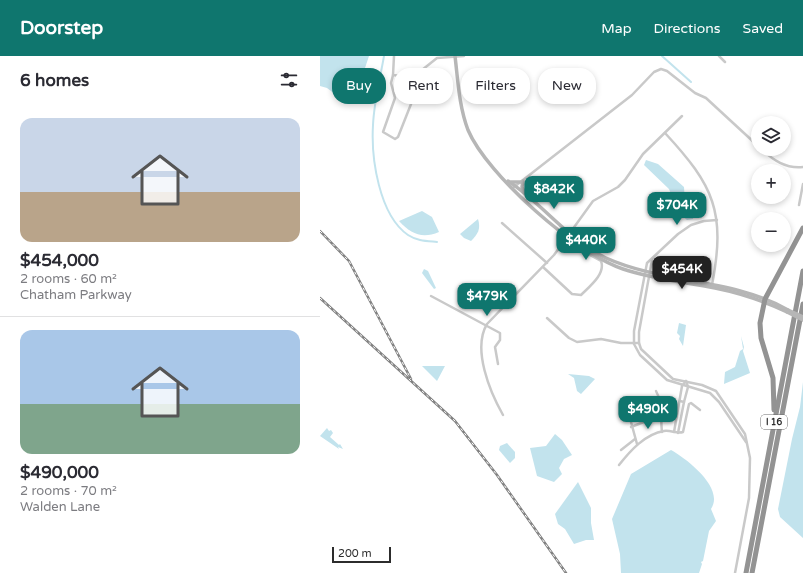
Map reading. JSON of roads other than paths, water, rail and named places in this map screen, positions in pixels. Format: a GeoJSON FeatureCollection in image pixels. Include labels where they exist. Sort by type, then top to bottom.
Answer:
{"type":"FeatureCollection","features":[{"type":"Feature","properties":{"kind":"highway"},"geometry":{"type":"LineString","coordinates":[[772,433],[774,388],[760,332],[760,324],[765,301],[803,228]]}},
{"type":"Feature","properties":{"kind":"highway","name":"I 16"},"geometry":{"type":"LineString","coordinates":[[746,573],[803,271]]}},
{"type":"Feature","properties":{"kind":"highway","name":"I 16"},"geometry":{"type":"LineString","coordinates":[[752,573],[803,304]]}},
{"type":"Feature","properties":{"kind":"main road"},"geometry":{"type":"LineString","coordinates":[[455,57],[460,102],[469,131],[485,158],[504,179],[529,198]]}},
{"type":"Feature","properties":{"kind":"main road"},"geometry":{"type":"LineString","coordinates":[[504,179],[510,181],[522,181],[522,190],[569,236],[606,258],[645,273]]}},
{"type":"Feature","properties":{"kind":"main road"},"geometry":{"type":"LineString","coordinates":[[510,181],[514,187],[585,250],[609,264],[645,273],[712,286],[765,301],[803,320]]}},
{"type":"Feature","properties":{"kind":"main road"},"geometry":{"type":"LineString","coordinates":[[787,311],[802,313]]}},
{"type":"Feature","properties":{"kind":"street"},"geometry":{"type":"LineString","coordinates":[[394,56],[391,83],[395,98],[383,132],[385,135],[395,139],[398,137],[413,99],[394,92]]}},
{"type":"Feature","properties":{"kind":"street"},"geometry":{"type":"LineString","coordinates":[[393,75],[401,76],[422,70],[437,58],[464,56]]}},
{"type":"Feature","properties":{"kind":"street"},"geometry":{"type":"LineString","coordinates":[[719,56],[725,62]]}},
{"type":"Feature","properties":{"kind":"street"},"geometry":{"type":"LineString","coordinates":[[514,187],[632,95],[654,72],[661,69],[667,71],[695,93],[706,98],[751,140]]}},
{"type":"Feature","properties":{"kind":"street"},"geometry":{"type":"LineString","coordinates":[[503,415],[493,397],[487,376],[481,341],[486,325],[547,263],[569,236],[593,201],[618,187],[625,180],[643,154],[682,116]]}},
{"type":"Feature","properties":{"kind":"street"},"geometry":{"type":"LineString","coordinates":[[665,133],[700,174],[710,196],[717,220],[718,253],[712,286]]}},
{"type":"Feature","properties":{"kind":"street"},"geometry":{"type":"LineString","coordinates":[[770,156],[776,161],[796,167],[803,167]]}},
{"type":"Feature","properties":{"kind":"street"},"geometry":{"type":"LineString","coordinates":[[799,205],[803,184]]}},
{"type":"Feature","properties":{"kind":"street"},"geometry":{"type":"LineString","coordinates":[[717,220],[704,221],[691,225],[678,234],[652,260],[647,263],[634,344],[640,355],[661,376],[672,383],[707,391],[714,396],[747,444]]}},
{"type":"Feature","properties":{"kind":"street"},"geometry":{"type":"LineString","coordinates":[[502,223],[547,263]]}},
{"type":"Feature","properties":{"kind":"street"},"geometry":{"type":"LineString","coordinates":[[585,250],[588,254],[601,261],[602,267]]}},
{"type":"Feature","properties":{"kind":"street"},"geometry":{"type":"LineString","coordinates":[[652,260],[639,332],[639,343],[644,352],[669,376],[686,382],[702,384],[716,391],[740,426],[747,444],[750,458],[749,498],[735,573]]}},
{"type":"Feature","properties":{"kind":"street"},"geometry":{"type":"LineString","coordinates":[[543,267],[576,296],[581,295],[594,281],[602,267],[609,264]]}},
{"type":"Feature","properties":{"kind":"street"},"geometry":{"type":"LineString","coordinates":[[431,296],[486,325],[501,335],[495,347],[498,364]]}},
{"type":"Feature","properties":{"kind":"street"},"geometry":{"type":"LineString","coordinates":[[547,318],[569,338],[577,342],[604,339],[634,344],[639,343]]}},
{"type":"Feature","properties":{"kind":"street"},"geometry":{"type":"LineString","coordinates":[[674,432],[682,386],[686,382]]}},
{"type":"Feature","properties":{"kind":"street"},"geometry":{"type":"LineString","coordinates":[[678,433],[688,387],[686,382]]}},
{"type":"Feature","properties":{"kind":"street"},"geometry":{"type":"LineString","coordinates":[[656,391],[661,404],[662,432]]}},
{"type":"Feature","properties":{"kind":"street"},"geometry":{"type":"LineString","coordinates":[[680,401],[684,402]]}},
{"type":"Feature","properties":{"kind":"street"},"geometry":{"type":"LineString","coordinates":[[619,465],[637,444],[662,432],[683,432],[689,404],[691,403],[700,410]]}},
{"type":"Feature","properties":{"kind":"street"},"geometry":{"type":"LineString","coordinates":[[631,427],[654,418],[661,418]]}},
{"type":"Feature","properties":{"kind":"street"},"geometry":{"type":"LineString","coordinates":[[631,422],[631,427],[637,444]]}},
{"type":"Feature","properties":{"kind":"street"},"geometry":{"type":"LineString","coordinates":[[621,450],[635,439]]}},
{"type":"Feature","properties":{"kind":"water"},"geometry":{"type":"Polygon","coordinates":[[[320,56],[369,56],[365,68],[332,68],[332,92],[327,88],[320,86],[320,56]]]}},
{"type":"Feature","properties":{"kind":"water"},"geometry":{"type":"Polygon","coordinates":[[[646,160],[658,164],[684,187],[685,202],[694,213],[693,219],[687,220],[679,213],[669,189],[644,165],[646,160]]]}},
{"type":"Feature","properties":{"kind":"water"},"geometry":{"type":"Polygon","coordinates":[[[422,211],[432,217],[439,232],[427,235],[417,234],[412,232],[399,221],[422,211]]]}},
{"type":"Feature","properties":{"kind":"water"},"geometry":{"type":"Polygon","coordinates":[[[478,219],[479,229],[475,236],[471,241],[464,238],[460,234],[478,219]]]}},
{"type":"Feature","properties":{"kind":"water"},"geometry":{"type":"Polygon","coordinates":[[[424,269],[428,271],[436,288],[434,289],[422,273],[424,269]]]}},
{"type":"Feature","properties":{"kind":"water"},"geometry":{"type":"Polygon","coordinates":[[[679,323],[686,325],[683,346],[679,339],[680,336],[677,333],[679,323]]]}},
{"type":"Feature","properties":{"kind":"water"},"geometry":{"type":"Polygon","coordinates":[[[741,336],[744,347],[743,351],[750,373],[724,384],[725,372],[735,367],[740,351],[743,349],[741,336]]]}},
{"type":"Feature","properties":{"kind":"water"},"geometry":{"type":"Polygon","coordinates":[[[422,366],[445,366],[437,381],[422,366]]]}},
{"type":"Feature","properties":{"kind":"water"},"geometry":{"type":"Polygon","coordinates":[[[568,374],[589,376],[595,379],[581,394],[577,391],[574,378],[568,374]]]}},
{"type":"Feature","properties":{"kind":"water"},"geometry":{"type":"Polygon","coordinates":[[[803,382],[803,538],[780,517],[778,509],[800,407],[803,382]]]}},
{"type":"Feature","properties":{"kind":"water"},"geometry":{"type":"Polygon","coordinates":[[[327,428],[333,433],[330,437],[339,445],[340,444],[343,449],[338,447],[339,449],[320,436],[327,428]]]}},
{"type":"Feature","properties":{"kind":"water"},"geometry":{"type":"Polygon","coordinates":[[[555,434],[562,440],[572,455],[564,459],[559,468],[562,474],[554,482],[537,476],[530,448],[546,446],[555,434]]]}},
{"type":"Feature","properties":{"kind":"water"},"geometry":{"type":"Polygon","coordinates":[[[507,443],[515,452],[515,458],[510,463],[499,450],[500,446],[507,443]]]}},
{"type":"Feature","properties":{"kind":"water"},"geometry":{"type":"Polygon","coordinates":[[[671,450],[686,460],[702,475],[709,483],[713,492],[714,501],[711,509],[716,521],[709,531],[699,573],[621,573],[620,554],[612,519],[631,474],[671,450]]]}},
{"type":"Feature","properties":{"kind":"water"},"geometry":{"type":"Polygon","coordinates":[[[578,482],[591,508],[591,523],[594,540],[586,540],[574,544],[565,529],[558,524],[555,514],[578,482]]]}},
{"type":"Feature","properties":{"kind":"waterway"},"geometry":{"type":"LineString","coordinates":[[384,56],[373,125],[374,153],[379,185],[390,214],[398,226],[408,235],[415,238],[437,242]]}},
{"type":"Feature","properties":{"kind":"waterway"},"geometry":{"type":"LineString","coordinates":[[662,56],[691,82]]}},
{"type":"Feature","properties":{"kind":"railway"},"geometry":{"type":"LineString","coordinates":[[320,231],[349,261],[411,379]]}},
{"type":"Feature","properties":{"kind":"railway"},"geometry":{"type":"LineString","coordinates":[[320,298],[455,421],[497,475],[566,573]]}}]}
